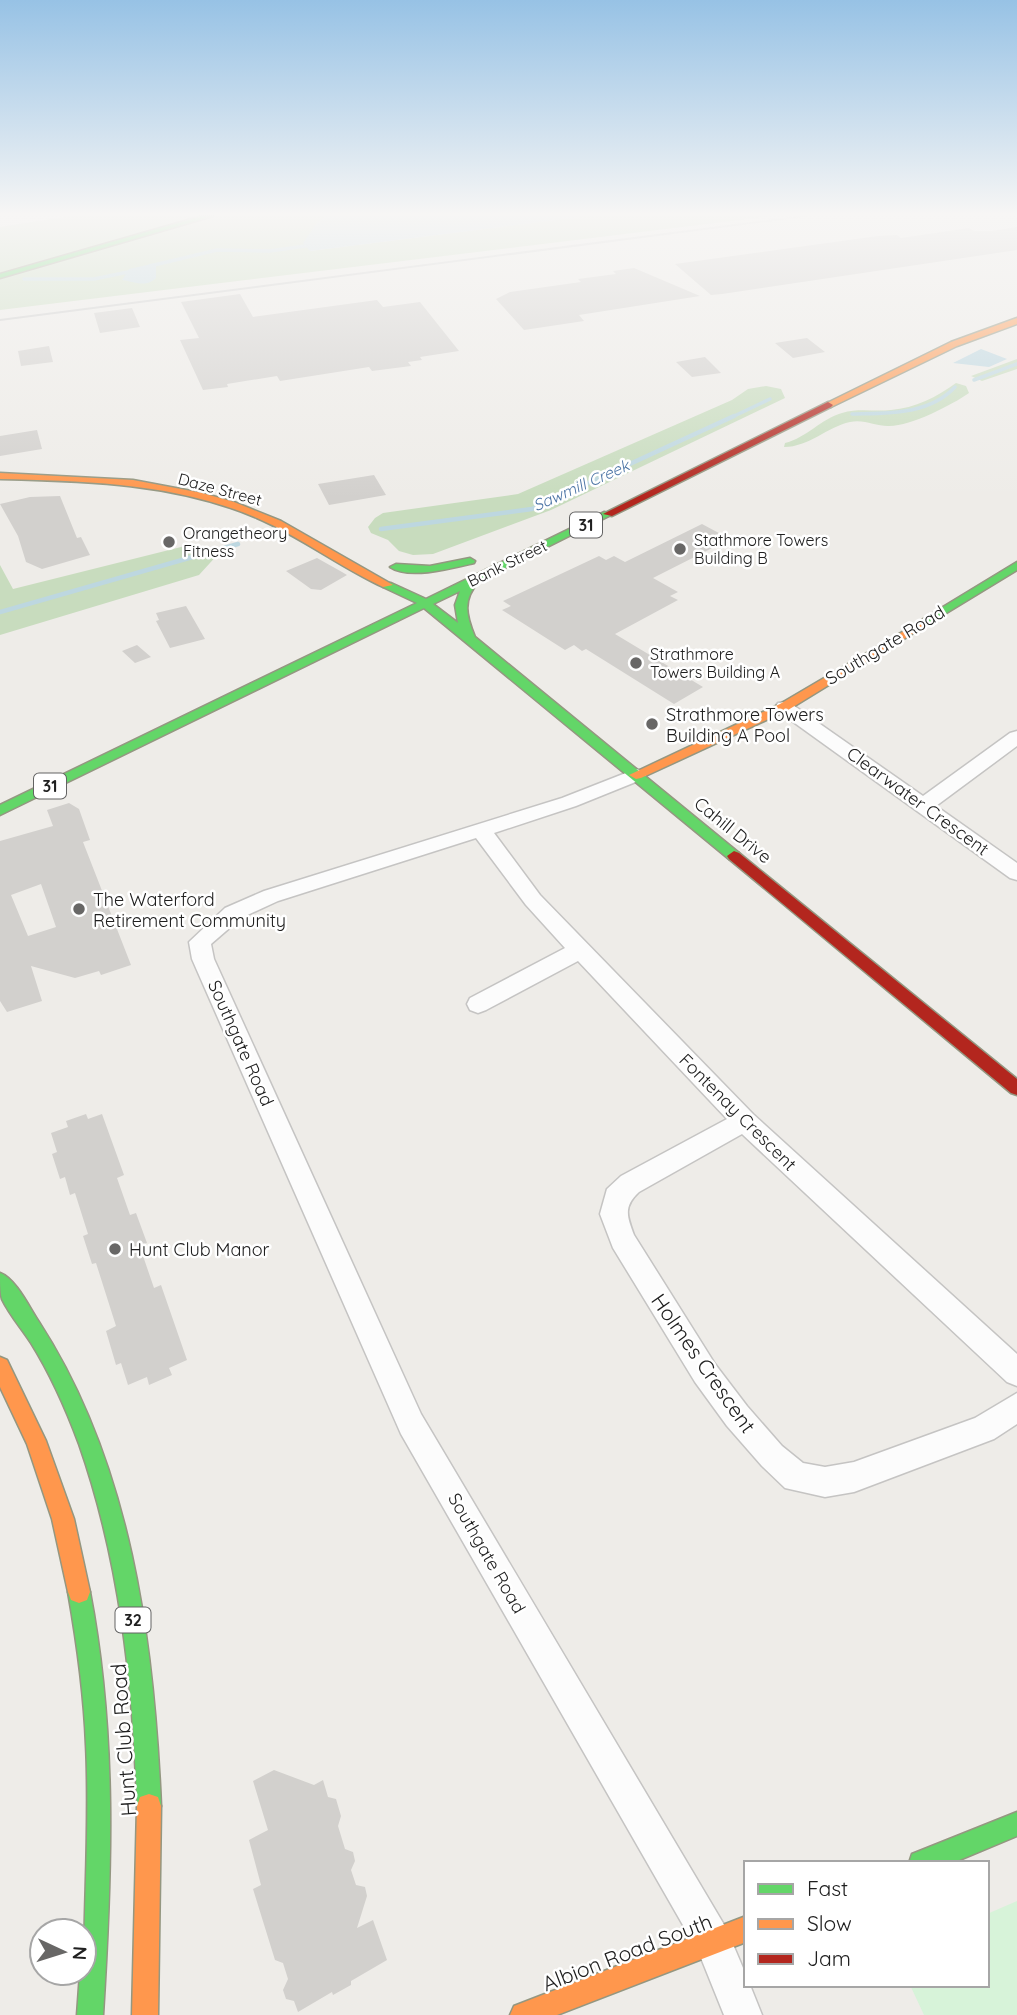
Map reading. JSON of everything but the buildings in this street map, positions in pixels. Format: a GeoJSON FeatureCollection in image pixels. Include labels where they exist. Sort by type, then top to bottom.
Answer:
{"type":"FeatureCollection","features":[{"type":"Feature","properties":{"kind":"main road","name":"31"},"geometry":{"type":"LineString","coordinates":[[569,515],[944,336],[1017,313]]}},
{"type":"Feature","properties":{"kind":"main road","name":"Bank Street"},"geometry":{"type":"LineString","coordinates":[[0,811],[954,344],[1017,321]]}},
{"type":"Feature","properties":{"kind":"main road"},"geometry":{"type":"LineString","coordinates":[[822,395],[837,402]]}},
{"type":"Feature","properties":{"kind":"main road","name":"Daze Street"},"geometry":{"type":"LineString","coordinates":[[0,466],[197,481],[271,503]]}},
{"type":"Feature","properties":{"kind":"main road","name":"Daze Street"},"geometry":{"type":"LineString","coordinates":[[0,476],[117,476],[231,505],[327,544],[381,583],[406,591],[423,603]]}},
{"type":"Feature","properties":{"kind":"main road","name":"Bank Street"},"geometry":{"type":"LineString","coordinates":[[387,601],[477,558],[430,569],[391,564],[406,575],[406,591]]}},
{"type":"Feature","properties":{"kind":"main road","name":"Southgate Road"},"geometry":{"type":"LineString","coordinates":[[636,775],[784,707],[1017,565]]}},
{"type":"Feature","properties":{"kind":"main road"},"geometry":{"type":"LineString","coordinates":[[469,638],[457,606],[461,592],[477,577]]}},
{"type":"Feature","properties":{"kind":"main road","name":"Cahill Drive"},"geometry":{"type":"LineString","coordinates":[[423,603],[1017,1087]]}},
{"type":"Feature","properties":{"kind":"main road"},"geometry":{"type":"LineString","coordinates":[[281,651],[297,665]]}},
{"type":"Feature","properties":{"kind":"main road"},"geometry":{"type":"LineString","coordinates":[[86,746],[100,761]]}},
{"type":"Feature","properties":{"kind":"main road","name":"Hunt Club Road"},"geometry":{"type":"LineString","coordinates":[[0,1281],[50,1358],[68,1393],[89,1444],[120,1546],[142,1677],[149,1779],[145,2015]]}},
{"type":"Feature","properties":{"kind":"main road","name":"Hunt Club Road"},"geometry":{"type":"LineString","coordinates":[[0,1366],[22,1408],[44,1461],[66,1535],[83,1616],[93,1701],[98,1798],[95,1917]]}},
{"type":"Feature","properties":{"kind":"main road"},"geometry":{"type":"LineString","coordinates":[[926,1861],[1017,1824]]}},
{"type":"Feature","properties":{"kind":"main road","name":"Albion Road South"},"geometry":{"type":"LineString","coordinates":[[523,2015],[729,1935]]}},
{"type":"Feature","properties":{"kind":"main road"},"geometry":{"type":"LineString","coordinates":[[74,2015],[84,1987]]}},
{"type":"Feature","properties":{"kind":"main road","name":"Hunt Club Road"},"geometry":{"type":"LineString","coordinates":[[90,2015],[92,1987]]}},
{"type":"Feature","properties":{"kind":"main road"},"geometry":{"type":"LineString","coordinates":[[146,1988],[159,2015]]}},
{"type":"Feature","properties":{"kind":"street","name":"Clearwater Crescent"},"geometry":{"type":"LineString","coordinates":[[784,707],[1017,873]]}},
{"type":"Feature","properties":{"kind":"street"},"geometry":{"type":"LineString","coordinates":[[924,805],[1017,737]]}},
{"type":"Feature","properties":{"kind":"street","name":"Southgate Road"},"geometry":{"type":"LineString","coordinates":[[636,775],[569,802],[271,896],[233,913],[200,942],[203,958],[411,1424],[729,1935]]}},
{"type":"Feature","properties":{"kind":"street","name":"Fontenay Crescent"},"geometry":{"type":"LineString","coordinates":[[481,831],[533,900],[744,1121],[1017,1373]]}},
{"type":"Feature","properties":{"kind":"street"},"geometry":{"type":"LineString","coordinates":[[478,1004],[579,950]]}},
{"type":"Feature","properties":{"kind":"street","name":"Holmes Crescent"},"geometry":{"type":"LineString","coordinates":[[744,1121],[630,1184],[616,1197],[613,1214],[622,1240],[705,1373],[737,1416],[772,1456],[796,1477],[825,1482],[854,1477],[984,1429],[1017,1407]]}},
{"type":"Feature","properties":{"kind":"street"},"geometry":{"type":"LineString","coordinates":[[729,1935],[743,2015]]}},
{"type":"Feature","properties":{"kind":"green space"},"geometry":{"type":"Polygon","coordinates":[[[1017,359],[1017,369],[982,381],[971,376],[1017,359]]]}},
{"type":"Feature","properties":{"kind":"green space"},"geometry":{"type":"Polygon","coordinates":[[[956,383],[966,386],[969,393],[918,419],[888,426],[850,422],[802,444],[784,447],[785,443],[842,413],[909,407],[956,383]]]}},
{"type":"Feature","properties":{"kind":"green space"},"geometry":{"type":"Polygon","coordinates":[[[766,386],[781,389],[785,398],[551,510],[433,554],[413,555],[399,551],[388,540],[371,533],[368,527],[383,513],[518,494],[732,400],[748,389],[766,386]]]}},
{"type":"Feature","properties":{"kind":"green space"},"geometry":{"type":"Polygon","coordinates":[[[193,544],[220,552],[199,575],[0,635],[0,565],[13,589],[193,544]]]}},
{"type":"Feature","properties":{"kind":"green space"},"geometry":{"type":"Polygon","coordinates":[[[1017,1901],[1017,2015],[924,2015],[911,1987],[989,1987],[989,1913],[1017,1901]]]}},
{"type":"Feature","properties":{"kind":"water"},"geometry":{"type":"Polygon","coordinates":[[[981,349],[1007,359],[989,367],[953,363],[981,349]]]}},
{"type":"Feature","properties":{"kind":"waterway","name":"Sawmill Creek"},"geometry":{"type":"LineString","coordinates":[[974,380],[1017,364]]}},
{"type":"Feature","properties":{"kind":"waterway","name":"Sawmill Creek"},"geometry":{"type":"LineString","coordinates":[[852,414],[920,408],[945,396],[955,387]]}},
{"type":"Feature","properties":{"kind":"waterway","name":"Sawmill Creek"},"geometry":{"type":"LineString","coordinates":[[730,418],[770,399]]}},
{"type":"Feature","properties":{"kind":"waterway","name":"Sawmill Creek"},"geometry":{"type":"LineString","coordinates":[[381,529],[532,509],[734,416]]}},
{"type":"Feature","properties":{"kind":"waterway","name":"Sawmill Creek"},"geometry":{"type":"LineString","coordinates":[[0,612],[238,544]]}},
{"type":"Feature","properties":{"kind":"tram line"},"geometry":{"type":"LineString","coordinates":[[0,320],[77,310]]}},
{"type":"Feature","properties":{"kind":"traffic: fast"},"geometry":{"type":"LineString","coordinates":[[0,811],[608,514]]}},
{"type":"Feature","properties":{"kind":"traffic: fast"},"geometry":{"type":"LineString","coordinates":[[396,567],[430,569],[470,561]]}},
{"type":"Feature","properties":{"kind":"traffic: fast"},"geometry":{"type":"LineString","coordinates":[[921,624],[1017,565]]}},
{"type":"Feature","properties":{"kind":"traffic: fast"},"geometry":{"type":"LineString","coordinates":[[469,638],[460,605],[464,592],[477,577]]}},
{"type":"Feature","properties":{"kind":"traffic: fast"},"geometry":{"type":"LineString","coordinates":[[387,585],[413,595],[438,613],[734,856]]}},
{"type":"Feature","properties":{"kind":"traffic: fast"},"geometry":{"type":"LineString","coordinates":[[0,1281],[37,1336],[62,1380],[89,1444],[105,1494],[119,1545],[137,1649],[149,1806]]}},
{"type":"Feature","properties":{"kind":"traffic: fast"},"geometry":{"type":"LineString","coordinates":[[79,1592],[95,1695],[98,1748],[98,1857],[90,2015]]}},
{"type":"Feature","properties":{"kind":"traffic: fast"},"geometry":{"type":"LineString","coordinates":[[926,1861],[1017,1824]]}},
{"type":"Feature","properties":{"kind":"traffic: slow"},"geometry":{"type":"LineString","coordinates":[[828,405],[954,344],[1017,321]]}},
{"type":"Feature","properties":{"kind":"traffic: slow"},"geometry":{"type":"LineString","coordinates":[[0,476],[133,483],[199,495],[261,516],[387,585]]}},
{"type":"Feature","properties":{"kind":"traffic: slow"},"geometry":{"type":"LineString","coordinates":[[636,775],[784,707],[921,624]]}},
{"type":"Feature","properties":{"kind":"traffic: slow"},"geometry":{"type":"LineString","coordinates":[[0,1366],[36,1441],[63,1519],[79,1592]]}},
{"type":"Feature","properties":{"kind":"traffic: slow"},"geometry":{"type":"LineString","coordinates":[[145,2015],[149,1806]]}},
{"type":"Feature","properties":{"kind":"traffic: slow"},"geometry":{"type":"LineString","coordinates":[[523,2015],[744,1930]]}},
{"type":"Feature","properties":{"kind":"traffic: jam"},"geometry":{"type":"LineString","coordinates":[[608,514],[828,405]]}},
{"type":"Feature","properties":{"kind":"traffic: jam"},"geometry":{"type":"LineString","coordinates":[[734,856],[1017,1088]]}},
{"type":"Feature","properties":{"kind":"place","name":"Orangetheory Fitness"},"geometry":{"type":"Point","coordinates":[169,542]}},
{"type":"Feature","properties":{"kind":"place","name":"Stathmore Towers Building B"},"geometry":{"type":"Point","coordinates":[680,549]}},
{"type":"Feature","properties":{"kind":"place","name":"Strathmore Towers Building A"},"geometry":{"type":"Point","coordinates":[636,663]}},
{"type":"Feature","properties":{"kind":"place","name":"Strathmore Towers Building A Pool"},"geometry":{"type":"Point","coordinates":[652,724]}},
{"type":"Feature","properties":{"kind":"place","name":"The Waterford Retirement Community"},"geometry":{"type":"Point","coordinates":[79,909]}},
{"type":"Feature","properties":{"kind":"place","name":"Hunt Club Manor"},"geometry":{"type":"Point","coordinates":[115,1249]}}]}
